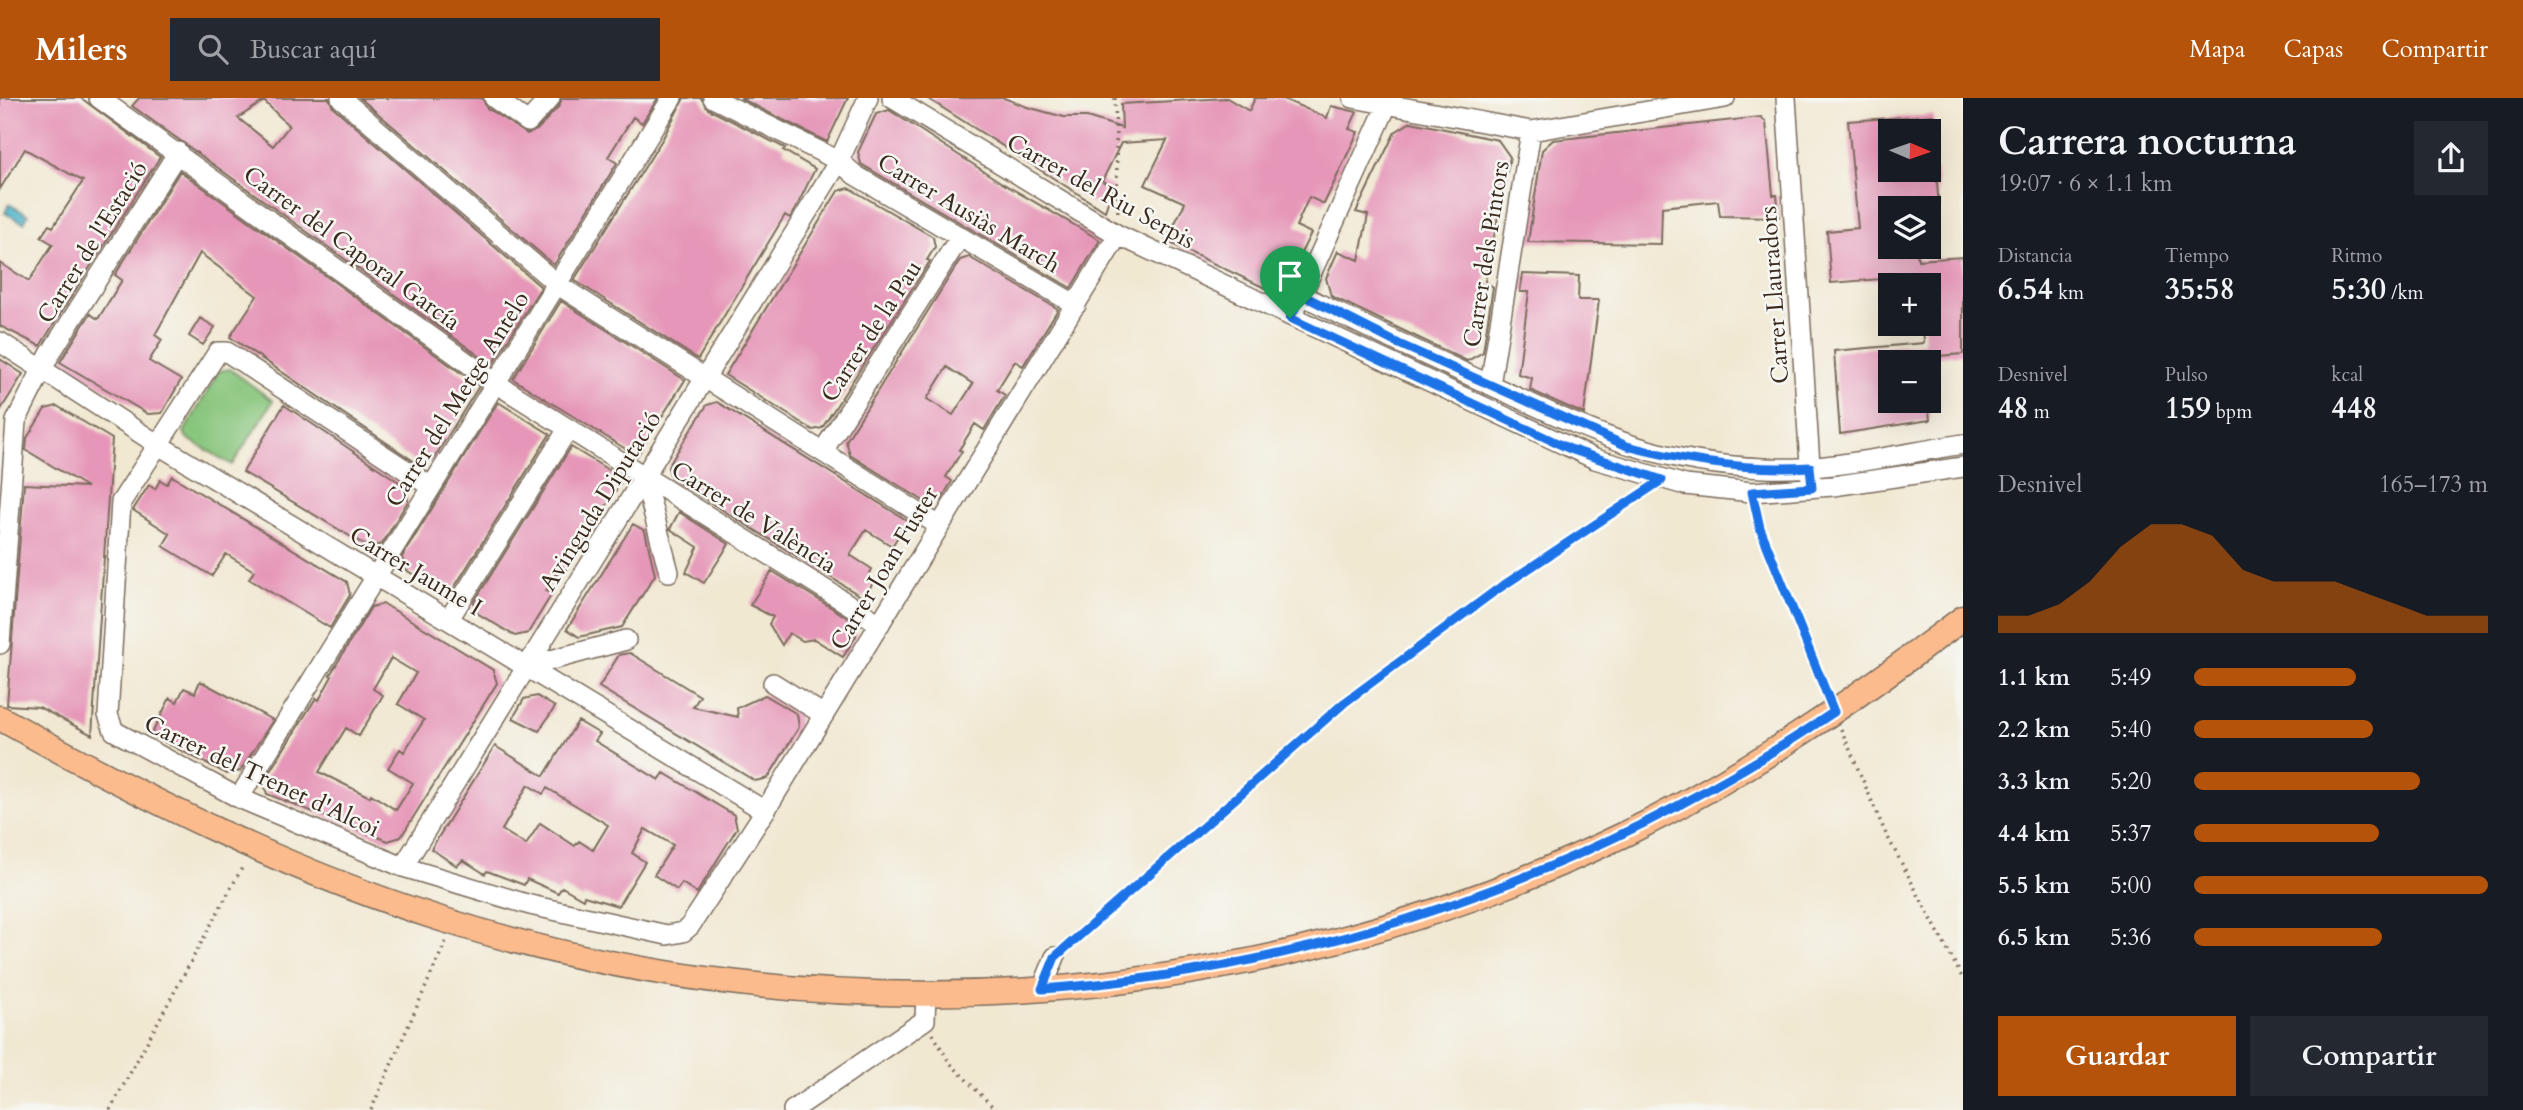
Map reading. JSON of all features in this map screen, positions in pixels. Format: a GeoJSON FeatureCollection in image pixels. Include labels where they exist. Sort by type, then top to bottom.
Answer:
{"type":"FeatureCollection","features":[{"type":"Feature","properties":{"kind":"main road"},"geometry":{"type":"LineString","coordinates":[[0,719],[114,781],[252,848],[349,887],[454,923],[559,953],[687,976],[804,989],[926,993],[1042,989],[1184,974],[1255,960],[1352,936],[1471,898],[1626,833],[1757,762],[1871,688],[1963,618]]}},
{"type":"Feature","properties":{"kind":"street"},"geometry":{"type":"LineString","coordinates":[[341,98],[558,285],[939,525]]}},
{"type":"Feature","properties":{"kind":"street"},"geometry":{"type":"LineString","coordinates":[[494,98],[528,122],[550,98]]}},
{"type":"Feature","properties":{"kind":"street","name":"Carrer del Metge Antelo"},"geometry":{"type":"LineString","coordinates":[[239,798],[672,98]]}},
{"type":"Feature","properties":{"kind":"street","name":"Carrer Ausiàs March"},"geometry":{"type":"LineString","coordinates":[[713,98],[839,161],[855,175],[1076,305]]}},
{"type":"Feature","properties":{"kind":"street","name":"Avinguda Diputació"},"geometry":{"type":"LineString","coordinates":[[402,867],[839,161],[868,98]]}},
{"type":"Feature","properties":{"kind":"street","name":"Carrer del Riu Serpis"},"geometry":{"type":"LineString","coordinates":[[892,98],[1118,235],[1570,449],[1662,480],[1711,489],[1752,492],[1812,488],[1963,467]]}},
{"type":"Feature","properties":{"kind":"street"},"geometry":{"type":"LineString","coordinates":[[1353,98],[1531,131],[1725,98]]}},
{"type":"Feature","properties":{"kind":"street","name":"Carrer Llauradors"},"geometry":{"type":"LineString","coordinates":[[1786,98],[1812,488]]}},
{"type":"Feature","properties":{"kind":"street","name":"Carrer del Caporal García"},"geometry":{"type":"LineString","coordinates":[[113,102],[497,384]]}},
{"type":"Feature","properties":{"kind":"street"},"geometry":{"type":"LineString","coordinates":[[1290,318],[1387,105]]}},
{"type":"Feature","properties":{"kind":"street","name":"Carrer dels Pintors"},"geometry":{"type":"LineString","coordinates":[[1531,131],[1490,385],[1595,434],[1660,455],[1731,466],[1810,467],[1963,444]]}},
{"type":"Feature","properties":{"kind":"street","name":"Carrer de l'Estació"},"geometry":{"type":"LineString","coordinates":[[0,644],[13,434],[28,395],[43,372],[50,354],[178,152]]}},
{"type":"Feature","properties":{"kind":"street","name":"Carrer Joan Fuster"},"geometry":{"type":"LineString","coordinates":[[690,926],[765,811],[1118,235]]}},
{"type":"Feature","properties":{"kind":"street","name":"Carrer de la Pau"},"geometry":{"type":"LineString","coordinates":[[823,451],[960,237]]}},
{"type":"Feature","properties":{"kind":"street"},"geometry":{"type":"LineString","coordinates":[[1302,295],[1399,344],[1490,385]]}},
{"type":"Feature","properties":{"kind":"street","name":"Carrer Jaume I"},"geometry":{"type":"LineString","coordinates":[[0,342],[158,444],[765,811]]}},
{"type":"Feature","properties":{"kind":"street"},"geometry":{"type":"LineString","coordinates":[[158,444],[212,357],[218,352],[227,352],[430,486]]}},
{"type":"Feature","properties":{"kind":"street","name":"Carrer de València"},"geometry":{"type":"LineString","coordinates":[[497,384],[880,624]]}},
{"type":"Feature","properties":{"kind":"street"},"geometry":{"type":"LineString","coordinates":[[449,619],[568,429]]}},
{"type":"Feature","properties":{"kind":"street","name":"Carrer del Trenet d'Alcoi"},"geometry":{"type":"LineString","coordinates":[[158,444],[121,502],[108,715],[119,736],[239,798],[402,867],[530,905],[667,934],[683,932],[690,926]]}},
{"type":"Feature","properties":{"kind":"street"},"geometry":{"type":"LineString","coordinates":[[644,477],[669,572]]}},
{"type":"Feature","properties":{"kind":"street"},"geometry":{"type":"LineString","coordinates":[[525,667],[626,640]]}},
{"type":"Feature","properties":{"kind":"street"},"geometry":{"type":"LineString","coordinates":[[773,683],[824,715]]}},
{"type":"Feature","properties":{"kind":"street"},"geometry":{"type":"LineString","coordinates":[[1042,989],[1055,957]]}},
{"type":"Feature","properties":{"kind":"street"},"geometry":{"type":"LineString","coordinates":[[793,1110],[925,1020],[926,993]]}},
{"type":"Feature","properties":{"kind":"path"},"geometry":{"type":"LineString","coordinates":[[1115,98],[1118,235]]}},
{"type":"Feature","properties":{"kind":"path"},"geometry":{"type":"LineString","coordinates":[[1055,957],[1344,703],[1495,591],[1662,480]]}},
{"type":"Feature","properties":{"kind":"path"},"geometry":{"type":"LineString","coordinates":[[1752,492],[1760,528],[1885,832],[1963,979]]}},
{"type":"Feature","properties":{"kind":"path"},"geometry":{"type":"LineString","coordinates":[[110,1110],[252,848]]}},
{"type":"Feature","properties":{"kind":"path"},"geometry":{"type":"LineString","coordinates":[[372,1110],[454,923]]}},
{"type":"Feature","properties":{"kind":"path"},"geometry":{"type":"LineString","coordinates":[[925,1020],[949,1062],[996,1110]]}},
{"type":"Feature","properties":{"kind":"green space"},"geometry":{"type":"Polygon","coordinates":[[[230,369],[273,401],[232,465],[187,438],[184,432],[219,371],[230,369]]]}},
{"type":"Feature","properties":{"kind":"water"},"geometry":{"type":"Polygon","coordinates":[[[9,204],[28,215],[24,223],[5,213],[9,204]]]}},
{"type":"Feature","properties":{"kind":"building"},"geometry":{"type":"Polygon","coordinates":[[[0,98],[81,98],[160,157],[40,346],[0,326],[0,263],[29,281],[53,244],[41,237],[49,225],[53,227],[83,181],[25,149],[0,189],[0,98]]]}},
{"type":"Feature","properties":{"kind":"building"},"geometry":{"type":"Polygon","coordinates":[[[139,98],[329,98],[333,107],[541,287],[492,365],[132,106],[139,98]],[[264,101],[238,118],[273,146],[289,126],[264,101]]]}},
{"type":"Feature","properties":{"kind":"building"},"geometry":{"type":"Polygon","coordinates":[[[360,98],[482,98],[487,108],[527,134],[537,130],[559,106],[562,98],[658,98],[642,123],[633,117],[608,157],[617,163],[554,265],[360,98]]]}},
{"type":"Feature","properties":{"kind":"building"},"geometry":{"type":"Polygon","coordinates":[[[684,98],[701,98],[708,109],[785,148],[783,150],[815,169],[790,218],[785,215],[698,359],[574,280],[663,138],[684,98]]]}},
{"type":"Feature","properties":{"kind":"building"},"geometry":{"type":"Polygon","coordinates":[[[740,98],[848,98],[827,142],[740,98]]]}},
{"type":"Feature","properties":{"kind":"building"},"geometry":{"type":"Polygon","coordinates":[[[927,98],[1004,98],[1064,117],[1087,117],[1122,128],[1121,104],[1227,98],[1249,111],[1255,98],[1281,98],[1327,118],[1331,106],[1357,112],[1349,129],[1358,132],[1324,204],[1309,197],[1296,226],[1311,233],[1299,257],[1284,251],[1273,275],[1288,282],[1265,288],[1166,241],[1185,203],[1145,185],[1167,140],[1121,143],[1102,181],[1113,187],[1105,211],[927,98]]]}},
{"type":"Feature","properties":{"kind":"building"},"geometry":{"type":"Polygon","coordinates":[[[889,110],[1002,183],[1100,240],[1071,288],[861,164],[858,152],[876,114],[889,110]]]}},
{"type":"Feature","properties":{"kind":"building"},"geometry":{"type":"Polygon","coordinates":[[[1933,115],[1933,119],[1878,119],[1878,182],[1937,182],[1938,196],[1878,196],[1878,259],[1963,257],[1963,354],[1941,356],[1941,350],[1878,350],[1878,413],[1929,413],[1930,420],[1840,434],[1834,351],[1924,343],[1924,336],[1941,336],[1941,273],[1878,273],[1878,279],[1831,283],[1827,231],[1858,228],[1848,121],[1933,115]]]}},
{"type":"Feature","properties":{"kind":"building"},"geometry":{"type":"Polygon","coordinates":[[[1761,117],[1766,122],[1773,195],[1777,195],[1779,217],[1720,216],[1718,201],[1662,207],[1661,244],[1528,242],[1542,150],[1553,140],[1761,117]]]}},
{"type":"Feature","properties":{"kind":"building"},"geometry":{"type":"Polygon","coordinates":[[[1411,122],[1498,140],[1510,157],[1485,281],[1493,287],[1483,352],[1467,361],[1331,296],[1326,278],[1338,251],[1359,260],[1368,215],[1356,212],[1395,132],[1411,122]]]}},
{"type":"Feature","properties":{"kind":"building"},"geometry":{"type":"Polygon","coordinates":[[[180,171],[479,386],[433,460],[418,464],[230,337],[257,296],[200,253],[155,335],[162,340],[149,361],[181,380],[162,413],[148,414],[60,362],[90,314],[98,319],[122,280],[115,275],[180,171]]]}},
{"type":"Feature","properties":{"kind":"building"},"geometry":{"type":"Polygon","coordinates":[[[849,188],[933,237],[935,247],[927,260],[930,261],[822,428],[813,430],[725,375],[838,191],[849,188]]]}},
{"type":"Feature","properties":{"kind":"building"},"geometry":{"type":"Polygon","coordinates":[[[969,257],[1058,309],[1023,366],[1015,361],[997,390],[1005,395],[984,430],[975,424],[959,450],[962,451],[946,477],[952,481],[941,500],[927,503],[850,455],[846,441],[960,260],[969,257]],[[947,367],[927,399],[953,415],[973,384],[947,367]]]}},
{"type":"Feature","properties":{"kind":"building"},"geometry":{"type":"Polygon","coordinates":[[[1523,274],[1579,276],[1578,300],[1599,300],[1584,414],[1530,390],[1532,378],[1518,374],[1529,292],[1520,292],[1523,274]]]}},
{"type":"Feature","properties":{"kind":"building"},"geometry":{"type":"Polygon","coordinates":[[[561,301],[685,380],[637,456],[513,379],[561,301]]]}},
{"type":"Feature","properties":{"kind":"building"},"geometry":{"type":"Polygon","coordinates":[[[200,318],[215,327],[203,345],[189,336],[200,318]]]}},
{"type":"Feature","properties":{"kind":"building"},"geometry":{"type":"Polygon","coordinates":[[[0,359],[23,374],[0,411],[0,359]]]}},
{"type":"Feature","properties":{"kind":"building"},"geometry":{"type":"Polygon","coordinates":[[[498,402],[550,434],[452,591],[443,592],[406,570],[402,557],[498,402]]]}},
{"type":"Feature","properties":{"kind":"building"},"geometry":{"type":"Polygon","coordinates":[[[717,402],[908,521],[892,546],[866,530],[850,555],[872,569],[868,577],[874,581],[864,598],[671,478],[668,467],[707,405],[717,402]]]}},
{"type":"Feature","properties":{"kind":"building"},"geometry":{"type":"Polygon","coordinates":[[[284,405],[405,486],[408,501],[382,544],[368,547],[243,472],[284,405]]]}},
{"type":"Feature","properties":{"kind":"building"},"geometry":{"type":"Polygon","coordinates":[[[57,406],[112,439],[92,735],[39,707],[7,705],[24,484],[87,487],[26,450],[27,438],[45,409],[57,406]]]}},
{"type":"Feature","properties":{"kind":"building"},"geometry":{"type":"Polygon","coordinates":[[[571,447],[623,479],[567,569],[555,575],[546,591],[552,594],[528,633],[515,636],[477,613],[474,602],[571,447]]]}},
{"type":"Feature","properties":{"kind":"building"},"geometry":{"type":"Polygon","coordinates":[[[172,476],[347,582],[350,595],[330,628],[249,579],[254,571],[226,554],[212,576],[163,546],[170,534],[133,510],[149,485],[155,489],[160,480],[167,484],[172,476]]]}},
{"type":"Feature","properties":{"kind":"building"},"geometry":{"type":"Polygon","coordinates":[[[679,512],[729,544],[704,583],[686,572],[698,547],[670,529],[679,512]]]}},
{"type":"Feature","properties":{"kind":"building"},"geometry":{"type":"Polygon","coordinates":[[[633,524],[645,531],[655,575],[622,627],[579,637],[567,629],[633,524]]]}},
{"type":"Feature","properties":{"kind":"building"},"geometry":{"type":"Polygon","coordinates":[[[772,571],[853,621],[856,636],[843,657],[814,639],[803,641],[789,633],[782,645],[769,624],[773,617],[750,605],[772,571]]]}},
{"type":"Feature","properties":{"kind":"building"},"geometry":{"type":"Polygon","coordinates":[[[384,604],[493,670],[497,683],[401,837],[388,841],[267,794],[263,782],[316,698],[319,700],[332,676],[330,675],[371,607],[384,604]],[[391,658],[373,689],[383,695],[359,736],[346,728],[319,772],[370,797],[371,794],[396,810],[413,783],[388,768],[400,749],[404,752],[424,720],[398,704],[416,673],[391,658]]]}},
{"type":"Feature","properties":{"kind":"building"},"geometry":{"type":"Polygon","coordinates":[[[630,653],[700,696],[693,707],[738,717],[737,708],[765,695],[797,714],[799,727],[768,778],[755,781],[599,687],[619,655],[630,653]]]}},
{"type":"Feature","properties":{"kind":"building"},"geometry":{"type":"Polygon","coordinates":[[[200,681],[273,720],[240,771],[227,774],[151,735],[170,698],[177,702],[184,688],[195,693],[200,681]]]}},
{"type":"Feature","properties":{"kind":"building"},"geometry":{"type":"Polygon","coordinates":[[[537,696],[555,707],[539,731],[513,718],[524,699],[537,696]]]}},
{"type":"Feature","properties":{"kind":"building"},"geometry":{"type":"Polygon","coordinates":[[[578,721],[600,734],[595,741],[659,780],[664,773],[734,815],[737,828],[697,893],[682,883],[677,890],[654,875],[673,845],[645,829],[632,853],[645,862],[618,906],[584,896],[583,899],[562,887],[558,893],[527,879],[524,885],[487,871],[485,874],[463,860],[457,866],[431,849],[495,746],[544,776],[578,721]],[[528,785],[502,830],[526,845],[540,823],[575,846],[579,841],[593,850],[608,825],[547,788],[543,794],[528,785]]]}},
{"type":"Feature","properties":{"kind":"route"},"geometry":{"type":"LineString","coordinates":[[1302,295],[1399,344],[1595,434],[1627,446],[1696,462],[1785,469],[1810,467],[1812,488],[1752,492],[1760,528],[1834,712],[1757,762],[1626,833],[1526,877],[1442,908],[1313,947],[1228,966],[1133,981],[1042,989],[1055,957],[1344,703],[1495,591],[1662,480],[1570,449],[1290,318],[1302,295]]}}]}
